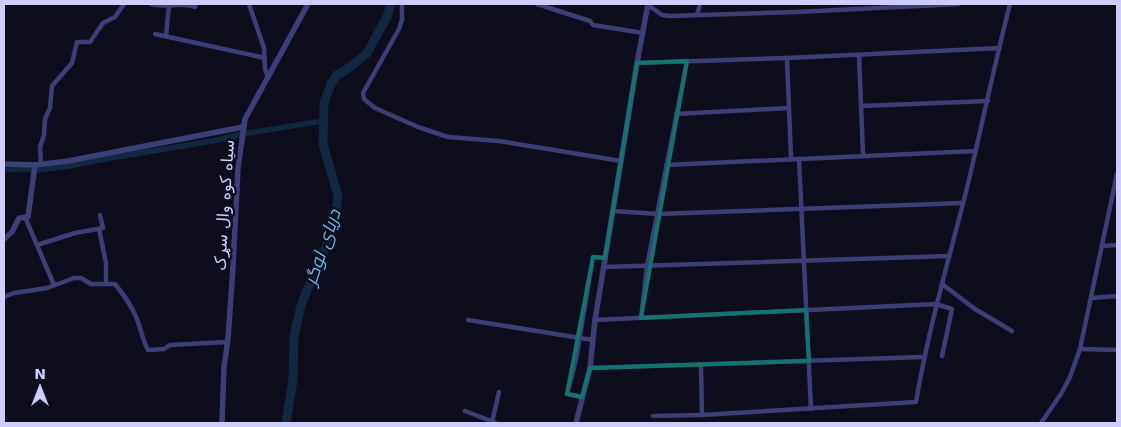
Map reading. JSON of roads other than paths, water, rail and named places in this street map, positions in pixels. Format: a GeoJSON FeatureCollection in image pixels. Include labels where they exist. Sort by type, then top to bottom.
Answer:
{"type":"FeatureCollection","features":[{"type":"Feature","properties":{"kind":"street"},"geometry":{"type":"LineString","coordinates":[[4,239],[12,232],[18,218],[28,217],[36,167],[44,135],[45,119],[50,108],[52,86],[72,63],[77,42],[90,42],[103,23],[115,17],[124,4]]}},
{"type":"Feature","properties":{"kind":"street"},"geometry":{"type":"LineString","coordinates":[[151,4],[160,7],[169,4],[195,7],[196,4]]}},
{"type":"Feature","properties":{"kind":"street"},"geometry":{"type":"LineString","coordinates":[[166,36],[169,4]]}},
{"type":"Feature","properties":{"kind":"street"},"geometry":{"type":"LineString","coordinates":[[249,4],[262,42],[268,76]]}},
{"type":"Feature","properties":{"kind":"street","name":"سیاه کوه وال سړک"},"geometry":{"type":"LineString","coordinates":[[222,423],[224,367],[238,168],[243,129],[247,112],[308,4]]}},
{"type":"Feature","properties":{"kind":"street"},"geometry":{"type":"LineString","coordinates":[[402,4],[402,20],[399,29],[363,92],[364,99],[376,108],[418,127],[448,137],[499,141],[619,160]]}},
{"type":"Feature","properties":{"kind":"street"},"geometry":{"type":"LineString","coordinates":[[538,4],[590,21],[593,25],[641,33]]}},
{"type":"Feature","properties":{"kind":"street"},"geometry":{"type":"LineString","coordinates":[[576,423],[590,368],[619,160],[641,33],[648,4],[662,15],[697,15],[959,4]]}},
{"type":"Feature","properties":{"kind":"street"},"geometry":{"type":"LineString","coordinates":[[697,15],[700,4]]}},
{"type":"Feature","properties":{"kind":"street"},"geometry":{"type":"LineString","coordinates":[[829,4],[829,10]]}},
{"type":"Feature","properties":{"kind":"street"},"geometry":{"type":"LineString","coordinates":[[653,416],[702,415],[916,402],[923,358],[963,204],[1010,4]]}},
{"type":"Feature","properties":{"kind":"street"},"geometry":{"type":"LineString","coordinates":[[155,34],[264,58]]}},
{"type":"Feature","properties":{"kind":"street"},"geometry":{"type":"LineString","coordinates":[[637,63],[1000,48]]}},
{"type":"Feature","properties":{"kind":"street"},"geometry":{"type":"LineString","coordinates":[[859,55],[863,155]]}},
{"type":"Feature","properties":{"kind":"street"},"geometry":{"type":"LineString","coordinates":[[787,58],[791,158]]}},
{"type":"Feature","properties":{"kind":"street"},"geometry":{"type":"LineString","coordinates":[[640,318],[647,266],[687,61]]}},
{"type":"Feature","properties":{"kind":"street"},"geometry":{"type":"LineString","coordinates":[[861,106],[988,101]]}},
{"type":"Feature","properties":{"kind":"street"},"geometry":{"type":"LineString","coordinates":[[676,114],[789,108]]}},
{"type":"Feature","properties":{"kind":"street"},"geometry":{"type":"LineString","coordinates":[[4,164],[36,167],[243,129]]}},
{"type":"Feature","properties":{"kind":"street"},"geometry":{"type":"LineString","coordinates":[[666,165],[976,151]]}},
{"type":"Feature","properties":{"kind":"street"},"geometry":{"type":"LineString","coordinates":[[799,159],[811,409]]}},
{"type":"Feature","properties":{"kind":"street"},"geometry":{"type":"LineString","coordinates":[[1041,423],[1070,377],[1080,349],[1102,246],[1115,196],[1117,174]]}},
{"type":"Feature","properties":{"kind":"street"},"geometry":{"type":"LineString","coordinates":[[613,211],[658,214],[963,204]]}},
{"type":"Feature","properties":{"kind":"street"},"geometry":{"type":"LineString","coordinates":[[37,245],[75,233],[103,228],[100,215]]}},
{"type":"Feature","properties":{"kind":"street"},"geometry":{"type":"LineString","coordinates":[[25,217],[54,285]]}},
{"type":"Feature","properties":{"kind":"street"},"geometry":{"type":"LineString","coordinates":[[99,229],[106,262],[106,284]]}},
{"type":"Feature","properties":{"kind":"street"},"geometry":{"type":"LineString","coordinates":[[1102,246],[1117,245]]}},
{"type":"Feature","properties":{"kind":"street"},"geometry":{"type":"LineString","coordinates":[[604,267],[949,256]]}},
{"type":"Feature","properties":{"kind":"street"},"geometry":{"type":"LineString","coordinates":[[582,397],[567,394],[580,338],[593,257],[606,258]]}},
{"type":"Feature","properties":{"kind":"street"},"geometry":{"type":"LineString","coordinates":[[4,297],[14,292],[54,285],[74,278],[81,278],[91,284],[115,284],[129,302],[137,317],[143,342],[148,350],[164,349],[170,345],[227,342]]}},
{"type":"Feature","properties":{"kind":"street"},"geometry":{"type":"LineString","coordinates":[[942,284],[976,309],[1012,331]]}},
{"type":"Feature","properties":{"kind":"street"},"geometry":{"type":"LineString","coordinates":[[1091,298],[1117,296]]}},
{"type":"Feature","properties":{"kind":"street"},"geometry":{"type":"LineString","coordinates":[[596,320],[936,304],[952,309],[942,356]]}},
{"type":"Feature","properties":{"kind":"street"},"geometry":{"type":"LineString","coordinates":[[468,320],[593,340]]}},
{"type":"Feature","properties":{"kind":"street"},"geometry":{"type":"LineString","coordinates":[[1080,349],[1117,350]]}},
{"type":"Feature","properties":{"kind":"street"},"geometry":{"type":"LineString","coordinates":[[590,368],[923,358]]}},
{"type":"Feature","properties":{"kind":"street"},"geometry":{"type":"LineString","coordinates":[[700,365],[702,415]]}},
{"type":"Feature","properties":{"kind":"street"},"geometry":{"type":"LineString","coordinates":[[465,411],[494,422],[499,392]]}},
{"type":"Feature","properties":{"kind":"waterway","name":"دریای لوگر"},"geometry":{"type":"LineString","coordinates":[[286,423],[293,380],[294,335],[302,302],[333,231],[336,217],[338,196],[323,144],[324,103],[331,84],[337,75],[367,53],[387,17],[391,4]]}},
{"type":"Feature","properties":{"kind":"waterway"},"geometry":{"type":"LineString","coordinates":[[4,169],[39,170],[69,166],[322,121]]}}]}
